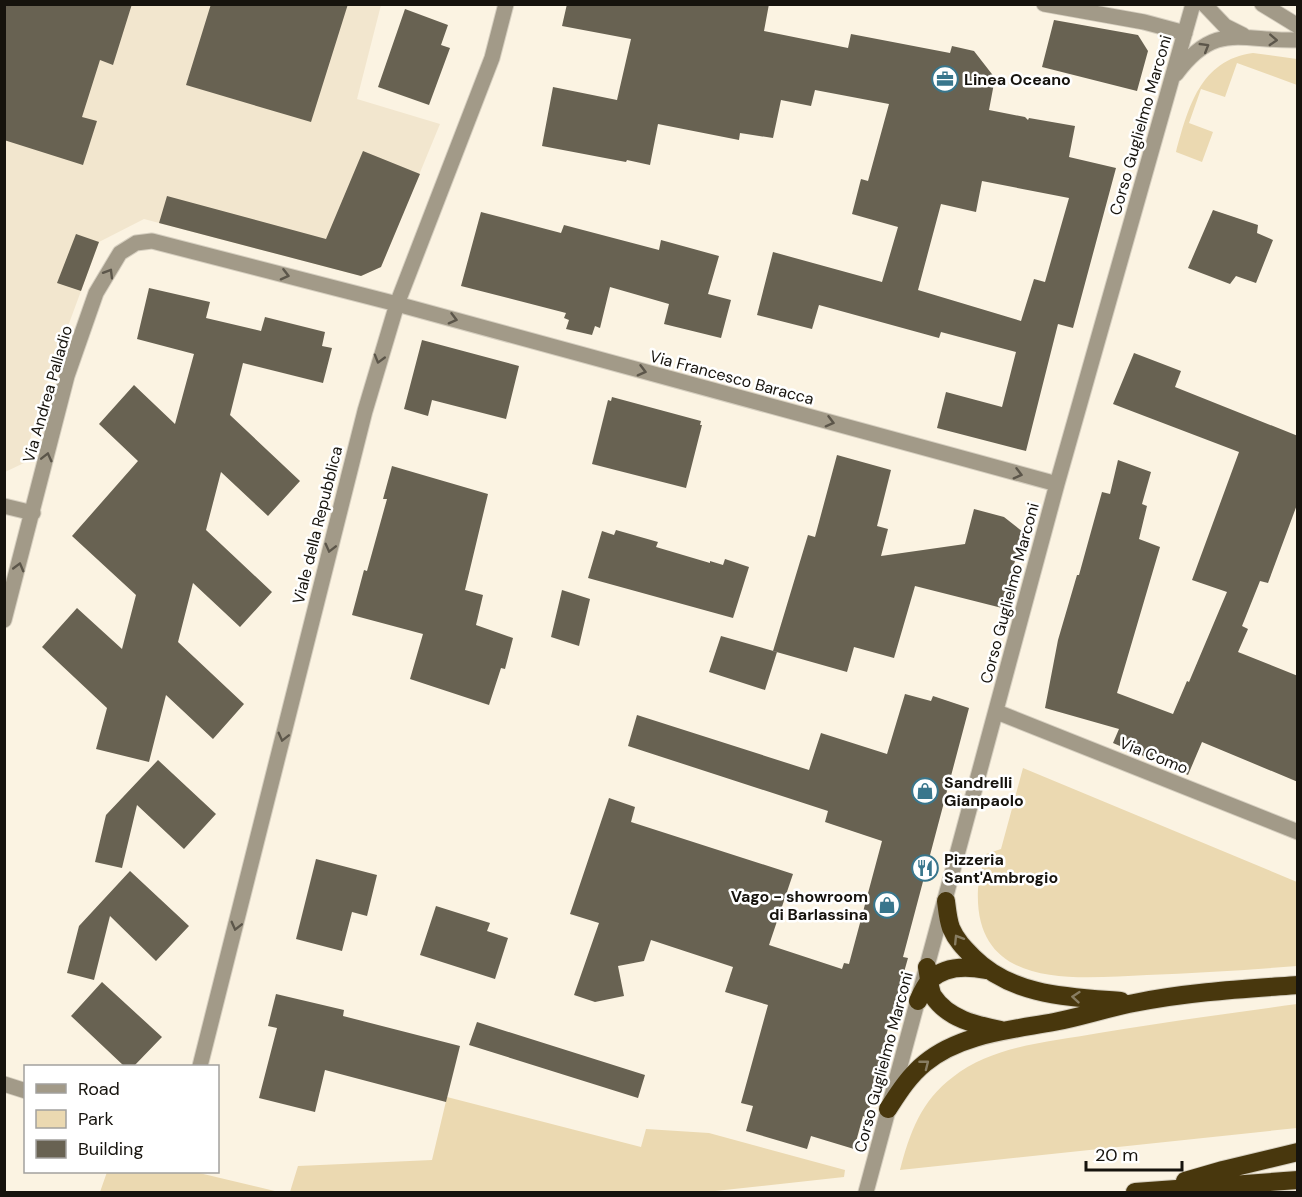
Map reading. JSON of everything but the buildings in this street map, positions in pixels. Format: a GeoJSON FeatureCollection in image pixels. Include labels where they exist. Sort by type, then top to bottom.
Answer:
{"type":"FeatureCollection","features":[{"type":"Feature","properties":{"kind":"highway"},"geometry":{"type":"LineString","coordinates":[[946,901],[951,927],[961,945],[986,970],[1014,985],[1061,996],[1135,1003]]}},
{"type":"Feature","properties":{"kind":"highway"},"geometry":{"type":"LineString","coordinates":[[928,974],[969,967],[986,970]]}},
{"type":"Feature","properties":{"kind":"highway"},"geometry":{"type":"LineString","coordinates":[[918,1000],[928,974]]}},
{"type":"Feature","properties":{"kind":"highway"},"geometry":{"type":"LineString","coordinates":[[928,974],[932,994],[944,1008],[960,1019],[1003,1031]]}},
{"type":"Feature","properties":{"kind":"highway"},"geometry":{"type":"LineString","coordinates":[[888,1109],[906,1080],[926,1062],[963,1042],[1003,1031],[1056,1022],[1135,1003],[1203,993],[1298,985]]}},
{"type":"Feature","properties":{"kind":"highway"},"geometry":{"type":"LineString","coordinates":[[1155,1191],[1223,1170],[1298,1152]]}},
{"type":"Feature","properties":{"kind":"highway"},"geometry":{"type":"LineString","coordinates":[[1135,1192],[1298,1180]]}},
{"type":"Feature","properties":{"kind":"street","name":"Viale della Repubblica"},"geometry":{"type":"LineString","coordinates":[[201,1065],[384,341],[492,58],[506,4]]}},
{"type":"Feature","properties":{"kind":"street"},"geometry":{"type":"LineString","coordinates":[[1044,4],[1144,22],[1185,33]]}},
{"type":"Feature","properties":{"kind":"street"},"geometry":{"type":"LineString","coordinates":[[1196,5],[1225,26],[1249,37]]}},
{"type":"Feature","properties":{"kind":"street","name":"Corso Guglielmo Marconi"},"geometry":{"type":"LineString","coordinates":[[928,974],[1057,484],[1185,33],[1196,5]]}},
{"type":"Feature","properties":{"kind":"street"},"geometry":{"type":"LineString","coordinates":[[1262,5],[1298,26]]}},
{"type":"Feature","properties":{"kind":"street"},"geometry":{"type":"LineString","coordinates":[[1172,79],[1200,48],[1217,40],[1233,36],[1298,40]]}},
{"type":"Feature","properties":{"kind":"street","name":"Via Andrea Palladio"},"geometry":{"type":"LineString","coordinates":[[4,620],[67,376],[96,293],[120,253],[136,243],[152,241],[397,304]]}},
{"type":"Feature","properties":{"kind":"street","name":"Via Francesco Baracca"},"geometry":{"type":"LineString","coordinates":[[397,304],[1057,484]]}},
{"type":"Feature","properties":{"kind":"street"},"geometry":{"type":"LineString","coordinates":[[4,506],[33,513]]}},
{"type":"Feature","properties":{"kind":"street","name":"Via Como"},"geometry":{"type":"LineString","coordinates":[[997,712],[1298,832]]}},
{"type":"Feature","properties":{"kind":"street","name":"Corso Guglielmo Marconi"},"geometry":{"type":"LineString","coordinates":[[866,1192],[918,1000]]}},
{"type":"Feature","properties":{"kind":"street"},"geometry":{"type":"LineString","coordinates":[[4,1084],[24,1090]]}},
{"type":"Feature","properties":{"kind":"shaded area"},"geometry":{"type":"Polygon","coordinates":[[[4,5],[381,5],[357,99],[440,124],[381,267],[361,276],[144,219],[99,242],[39,405],[24,463],[5,472],[4,5]]]}},
{"type":"Feature","properties":{"kind":"green space"},"geometry":{"type":"Polygon","coordinates":[[[1253,53],[1297,59],[1297,85],[1237,63],[1225,97],[1201,89],[1189,123],[1213,132],[1202,162],[1176,152],[1192,103],[1209,76],[1220,65],[1235,57],[1253,53]]]}},
{"type":"Feature","properties":{"kind":"green space"},"geometry":{"type":"Polygon","coordinates":[[[1023,768],[1297,882],[1297,966],[1090,977],[1034,972],[1011,962],[992,946],[981,922],[978,889],[986,854],[1001,849],[1023,768]]]}},
{"type":"Feature","properties":{"kind":"green space"},"geometry":{"type":"Polygon","coordinates":[[[1297,1004],[1297,1128],[900,1170],[918,1118],[933,1096],[953,1077],[986,1058],[1042,1042],[1297,1004]]]}},
{"type":"Feature","properties":{"kind":"green space"},"geometry":{"type":"Polygon","coordinates":[[[447,1097],[641,1147],[646,1129],[709,1133],[845,1170],[844,1177],[706,1192],[290,1192],[298,1166],[432,1160],[447,1097]]]}},
{"type":"Feature","properties":{"kind":"green space"},"geometry":{"type":"Polygon","coordinates":[[[107,1173],[199,1173],[279,1192],[100,1192],[107,1173]]]}},
{"type":"Feature","properties":{"kind":"place","name":"Linea Oceano"},"geometry":{"type":"Point","coordinates":[945,79]}},
{"type":"Feature","properties":{"kind":"place","name":"Sandrelli Gianpaolo"},"geometry":{"type":"Point","coordinates":[925,791]}},
{"type":"Feature","properties":{"kind":"place","name":"Pizzeria Sant'Ambrogio"},"geometry":{"type":"Point","coordinates":[925,868]}},
{"type":"Feature","properties":{"kind":"place","name":"Vago - showroom di Barlassina"},"geometry":{"type":"Point","coordinates":[887,905]}}]}
